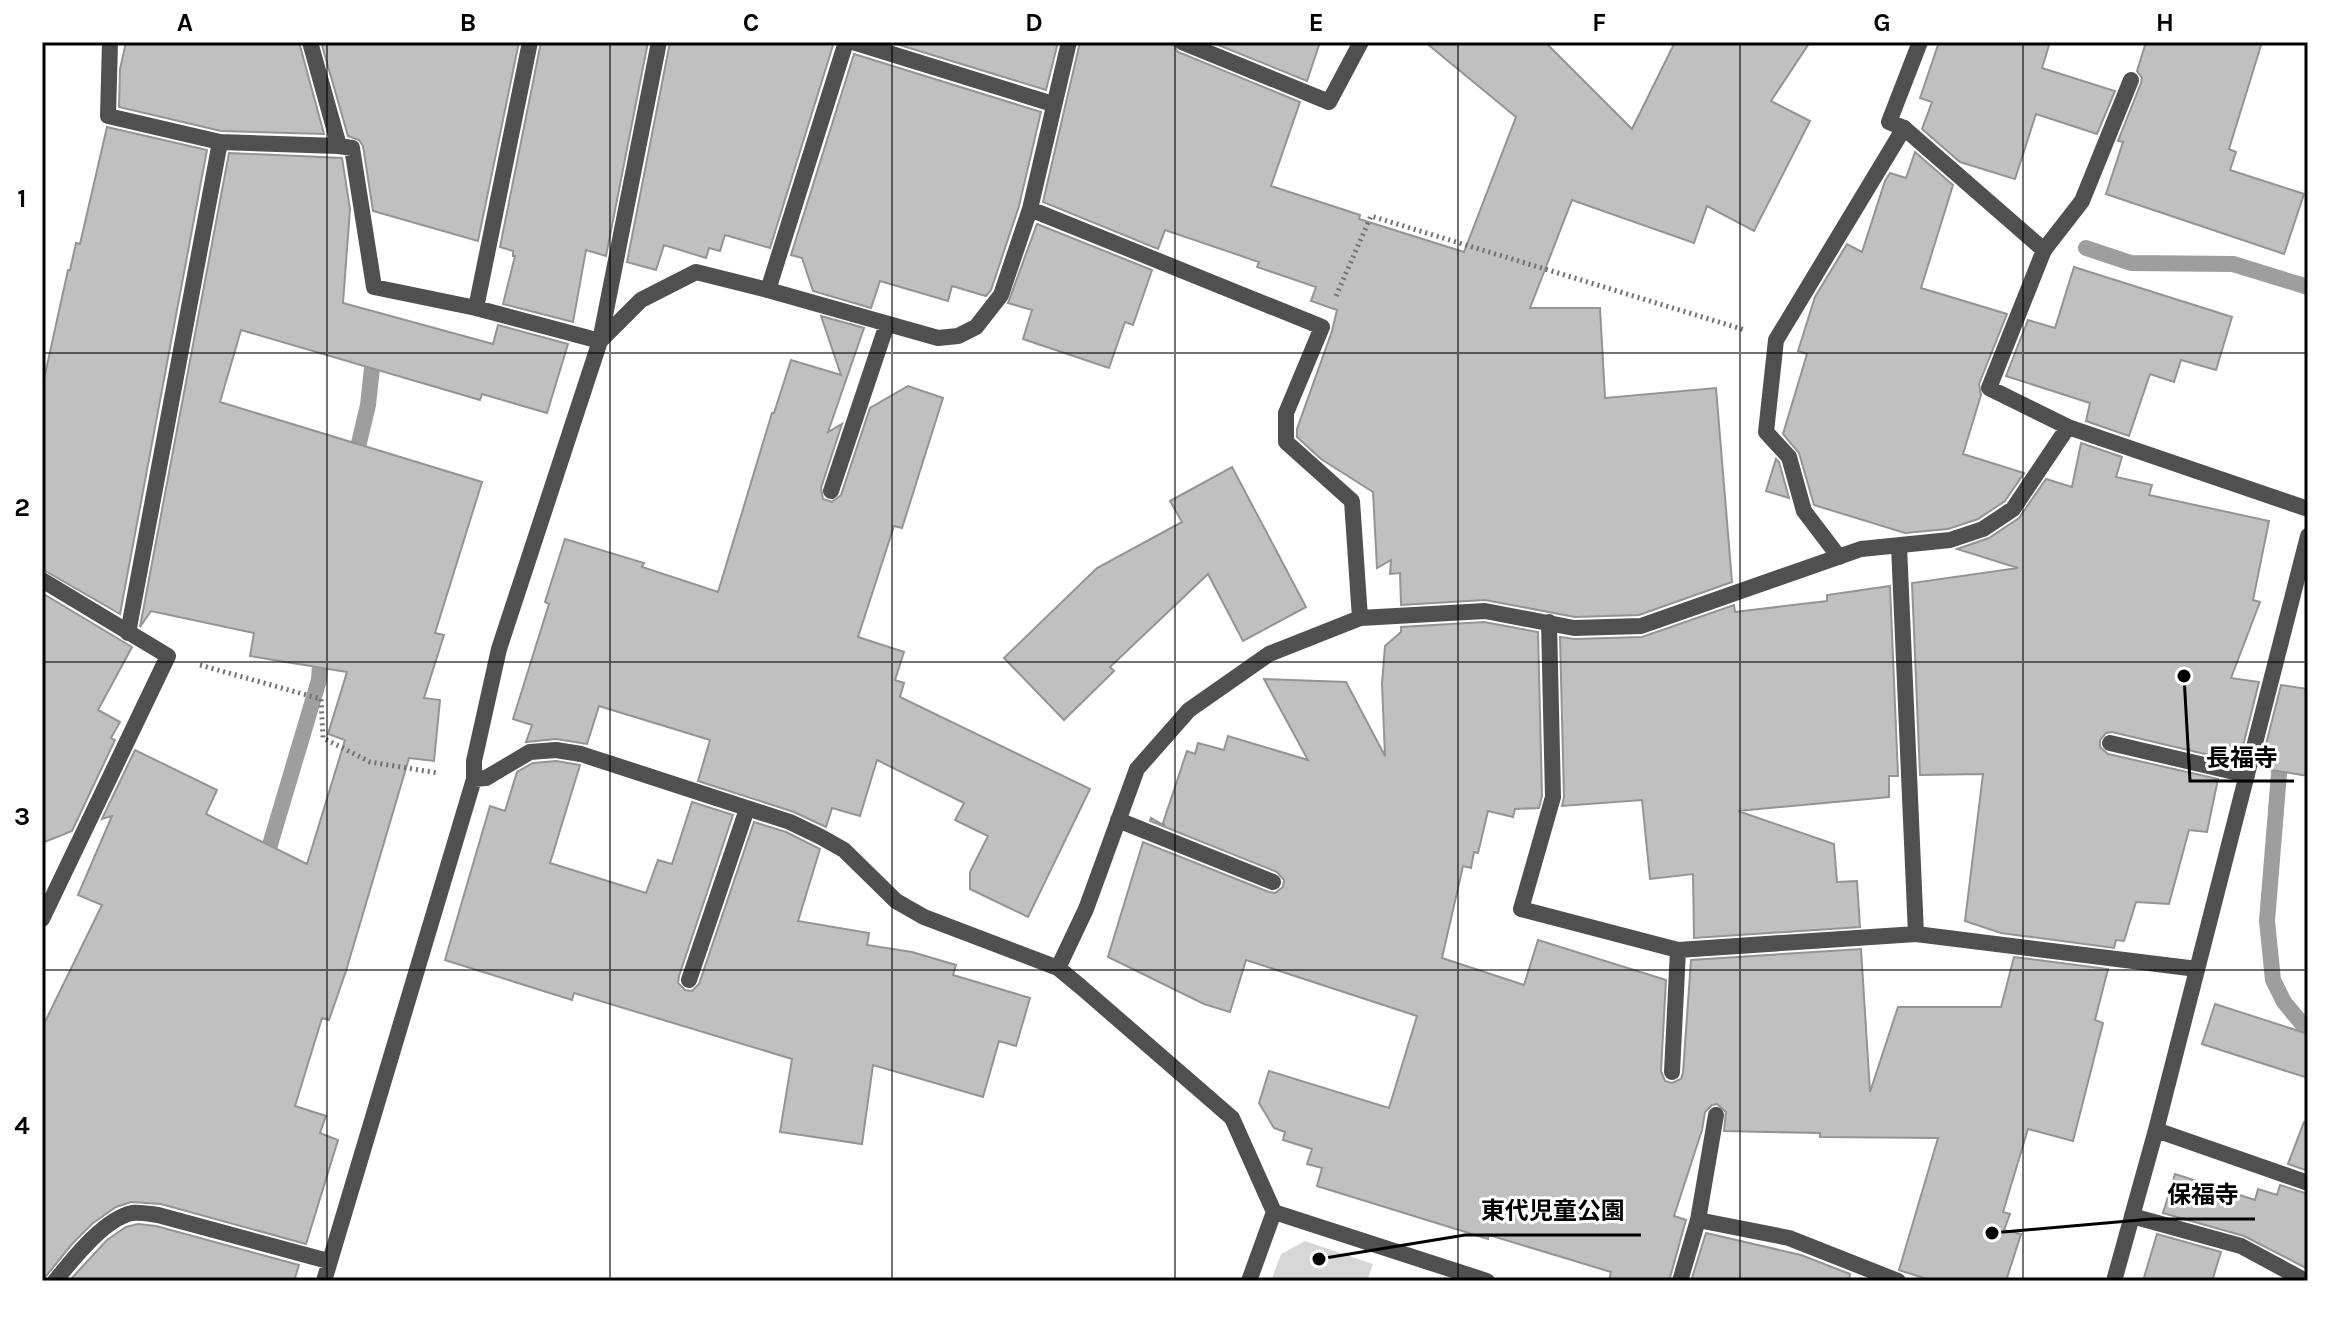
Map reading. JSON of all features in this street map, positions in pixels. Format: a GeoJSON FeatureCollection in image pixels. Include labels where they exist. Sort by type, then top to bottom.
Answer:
{"type":"FeatureCollection","features":[{"type":"Feature","properties":{"kind":"street"},"geometry":{"type":"LineString","coordinates":[[110,42],[108,116],[220,142],[352,148],[374,287],[476,308],[600,341]]}},
{"type":"Feature","properties":{"kind":"street"},"geometry":{"type":"LineString","coordinates":[[310,42],[339,146]]}},
{"type":"Feature","properties":{"kind":"street"},"geometry":{"type":"LineString","coordinates":[[476,308],[530,42]]}},
{"type":"Feature","properties":{"kind":"street"},"geometry":{"type":"LineString","coordinates":[[324,1281],[474,779],[474,761],[499,649],[600,341],[659,42]]}},
{"type":"Feature","properties":{"kind":"street"},"geometry":{"type":"LineString","coordinates":[[768,290],[846,42]]}},
{"type":"Feature","properties":{"kind":"street"},"geometry":{"type":"LineString","coordinates":[[853,42],[1053,104]]}},
{"type":"Feature","properties":{"kind":"street"},"geometry":{"type":"LineString","coordinates":[[600,341],[641,300],[696,272],[938,338],[958,336],[976,327],[1001,295],[1030,209],[1069,42]]}},
{"type":"Feature","properties":{"kind":"street"},"geometry":{"type":"LineString","coordinates":[[1182,42],[1329,102],[1361,42]]}},
{"type":"Feature","properties":{"kind":"street"},"geometry":{"type":"LineString","coordinates":[[1920,42],[1889,122],[1904,128],[2044,250]]}},
{"type":"Feature","properties":{"kind":"street"},"geometry":{"type":"LineString","coordinates":[[2131,80],[2082,201],[2044,250],[1989,388],[2068,427],[2308,509]]}},
{"type":"Feature","properties":{"kind":"street"},"geometry":{"type":"LineString","coordinates":[[1839,557],[1804,511],[1789,457],[1766,432],[1776,340],[1904,128]]}},
{"type":"Feature","properties":{"kind":"street"},"geometry":{"type":"LineString","coordinates":[[128,633],[220,142]]}},
{"type":"Feature","properties":{"kind":"street"},"geometry":{"type":"LineString","coordinates":[[1030,209],[1322,327],[1286,413],[1286,442],[1352,501],[1360,618]]}},
{"type":"Feature","properties":{"kind":"street"},"geometry":{"type":"LineString","coordinates":[[831,491],[887,324]]}},
{"type":"Feature","properties":{"kind":"street"},"geometry":{"type":"LineString","coordinates":[[1058,968],[1086,909],[1137,769],[1189,710],[1269,654],[1360,618],[1485,611],[1574,628],[1641,626],[1861,549],[1950,540],[1983,529],[2013,509],[2068,427]]}},
{"type":"Feature","properties":{"kind":"street"},"geometry":{"type":"LineString","coordinates":[[2114,1281],[2156,1130],[2308,536]]}},
{"type":"Feature","properties":{"kind":"street"},"geometry":{"type":"LineString","coordinates":[[1899,546],[1916,934]]}},
{"type":"Feature","properties":{"kind":"street"},"geometry":{"type":"LineString","coordinates":[[42,580],[168,656],[42,919]]}},
{"type":"Feature","properties":{"kind":"street"},"geometry":{"type":"LineString","coordinates":[[1549,622],[1553,797],[1521,909],[1678,950],[1916,934],[2197,969]]}},
{"type":"Feature","properties":{"kind":"street"},"geometry":{"type":"LineString","coordinates":[[2110,743],[2247,775]]}},
{"type":"Feature","properties":{"kind":"street"},"geometry":{"type":"LineString","coordinates":[[474,779],[486,778],[530,752],[556,750],[581,754],[790,822],[844,850],[896,901],[924,917],[1058,968],[1232,1118],[1274,1212],[1249,1281]]}},
{"type":"Feature","properties":{"kind":"street"},"geometry":{"type":"LineString","coordinates":[[689,980],[747,809]]}},
{"type":"Feature","properties":{"kind":"street"},"geometry":{"type":"LineString","coordinates":[[1118,820],[1273,882]]}},
{"type":"Feature","properties":{"kind":"street"},"geometry":{"type":"LineString","coordinates":[[1672,1072],[1678,950]]}},
{"type":"Feature","properties":{"kind":"street"},"geometry":{"type":"LineString","coordinates":[[1680,1281],[1698,1220],[1716,1115]]}},
{"type":"Feature","properties":{"kind":"street"},"geometry":{"type":"LineString","coordinates":[[2156,1130],[2308,1183]]}},
{"type":"Feature","properties":{"kind":"street"},"geometry":{"type":"LineString","coordinates":[[55,1281],[114,1219],[134,1212],[158,1215],[328,1261]]}},
{"type":"Feature","properties":{"kind":"street"},"geometry":{"type":"LineString","coordinates":[[1274,1212],[1487,1281]]}},
{"type":"Feature","properties":{"kind":"street"},"geometry":{"type":"LineString","coordinates":[[2132,1216],[2241,1246],[2306,1281]]}},
{"type":"Feature","properties":{"kind":"street"},"geometry":{"type":"LineString","coordinates":[[1698,1220],[1789,1238],[1898,1281]]}},
{"type":"Feature","properties":{"kind":"path"},"geometry":{"type":"LineString","coordinates":[[1322,327],[1371,216],[1776,340]]}},
{"type":"Feature","properties":{"kind":"path"},"geometry":{"type":"LineString","coordinates":[[168,656],[321,699],[323,738],[370,762],[474,779]]}},
{"type":"Feature","properties":{"kind":"shaded area"},"geometry":{"type":"Polygon","coordinates":[[[1305,1241],[1373,1264],[1367,1281],[1271,1281],[1281,1254],[1305,1241]]]}},
{"type":"Feature","properties":{"kind":"building"},"geometry":{"type":"Polygon","coordinates":[[[126,42],[299,42],[324,134],[221,131],[119,107],[120,69],[126,42]]]}},
{"type":"Feature","properties":{"kind":"building"},"geometry":{"type":"Polygon","coordinates":[[[321,42],[519,42],[478,241],[373,211],[363,146],[359,140],[348,136],[321,42]]]}},
{"type":"Feature","properties":{"kind":"building"},"geometry":{"type":"Polygon","coordinates":[[[541,42],[648,42],[606,256],[586,250],[573,322],[503,304],[515,256],[513,251],[500,247],[541,42]]]}},
{"type":"Feature","properties":{"kind":"building"},"geometry":{"type":"Polygon","coordinates":[[[670,42],[834,42],[770,248],[725,235],[720,251],[709,248],[706,258],[664,245],[656,270],[627,262],[670,42]]]}},
{"type":"Feature","properties":{"kind":"building"},"geometry":{"type":"Polygon","coordinates":[[[890,42],[1058,42],[1046,90],[890,42]]]}},
{"type":"Feature","properties":{"kind":"building"},"geometry":{"type":"Polygon","coordinates":[[[1080,42],[1171,42],[1178,52],[1300,102],[1271,186],[1360,215],[1359,219],[1464,252],[1516,117],[1425,42],[1545,42],[1632,129],[1675,42],[1810,42],[1771,101],[1810,121],[1754,231],[1707,206],[1694,243],[1572,200],[1530,308],[1600,308],[1605,398],[1716,388],[1732,582],[1639,615],[1575,617],[1485,600],[1401,605],[1400,573],[1390,574],[1391,560],[1377,568],[1373,492],[1321,459],[1297,437],[1297,429],[1337,310],[1311,301],[1316,287],[1257,267],[1259,262],[1165,230],[1158,249],[1043,202],[1080,42]]]}},
{"type":"Feature","properties":{"kind":"building"},"geometry":{"type":"Polygon","coordinates":[[[1211,42],[1320,42],[1307,81],[1211,42]]]}},
{"type":"Feature","properties":{"kind":"building"},"geometry":{"type":"Polygon","coordinates":[[[1939,42],[2050,42],[2042,68],[2115,91],[2097,134],[2036,114],[2015,179],[1960,162],[1922,129],[1932,102],[1920,98],[1939,42]]]}},
{"type":"Feature","properties":{"kind":"building"},"geometry":{"type":"Polygon","coordinates":[[[2146,42],[2262,42],[2229,149],[2236,152],[2230,170],[2304,194],[2284,254],[2106,194],[2123,142],[2118,141],[2141,83],[2142,78],[2137,71],[2146,42]]]}},
{"type":"Feature","properties":{"kind":"building"},"geometry":{"type":"Polygon","coordinates":[[[854,54],[1041,112],[1019,206],[991,290],[986,296],[952,286],[948,301],[880,281],[871,308],[813,291],[802,258],[791,255],[854,54]]]}},
{"type":"Feature","properties":{"kind":"building"},"geometry":{"type":"Polygon","coordinates":[[[107,127],[207,150],[120,614],[42,569],[42,388],[68,270],[76,243],[80,244],[107,127]]]}},
{"type":"Feature","properties":{"kind":"building"},"geometry":{"type":"Polygon","coordinates":[[[1915,152],[1953,185],[1921,288],[2007,314],[1979,384],[1981,395],[1963,454],[2024,473],[2005,501],[1978,519],[1948,529],[1905,533],[1814,505],[1799,453],[1783,434],[1807,354],[1798,351],[1815,297],[1847,244],[1862,252],[1885,181],[1890,173],[1906,178],[1915,152]]]}},
{"type":"Feature","properties":{"kind":"building"},"geometry":{"type":"Polygon","coordinates":[[[229,153],[342,158],[350,209],[343,303],[493,344],[498,325],[568,344],[547,413],[482,394],[480,400],[241,330],[220,402],[482,482],[435,633],[444,635],[424,698],[440,700],[434,761],[409,758],[346,971],[329,1020],[322,1018],[295,1106],[326,1116],[320,1133],[338,1140],[306,1244],[161,1204],[131,1202],[116,1207],[93,1223],[42,1281],[42,1028],[102,905],[78,895],[112,816],[102,819],[135,750],[217,790],[206,814],[307,864],[345,740],[328,734],[347,672],[250,656],[254,633],[151,611],[140,627],[229,153]]]}},
{"type":"Feature","properties":{"kind":"building"},"geometry":{"type":"Polygon","coordinates":[[[1037,224],[1152,270],[1133,325],[1125,322],[1109,368],[1023,339],[1032,310],[1008,303],[1037,224]]]}},
{"type":"Feature","properties":{"kind":"building"},"geometry":{"type":"Polygon","coordinates":[[[2074,267],[2232,317],[2216,370],[2181,360],[2174,382],[2150,374],[2129,436],[2086,421],[2090,403],[2006,376],[2028,320],[2055,328],[2074,267]]]}},
{"type":"Feature","properties":{"kind":"building"},"geometry":{"type":"Polygon","coordinates":[[[821,316],[864,328],[828,432],[842,424],[821,488],[823,499],[832,502],[841,495],[870,408],[908,386],[943,398],[902,528],[894,526],[858,637],[904,652],[895,680],[904,683],[900,697],[1090,789],[1028,917],[970,889],[970,872],[988,836],[955,820],[964,803],[877,760],[860,816],[832,808],[826,827],[794,812],[698,781],[710,740],[599,706],[587,744],[556,739],[526,742],[532,725],[513,719],[549,604],[545,602],[565,539],[644,563],[642,567],[718,592],[791,360],[841,375],[821,316]]]}},
{"type":"Feature","properties":{"kind":"building"},"geometry":{"type":"Polygon","coordinates":[[[2081,443],[2122,457],[2116,477],[2152,485],[2149,495],[2269,521],[2253,600],[2260,602],[2231,678],[2259,682],[2239,762],[2112,732],[2106,733],[2100,740],[2100,747],[2108,754],[2218,779],[2207,832],[2189,830],[2169,904],[2136,902],[2124,941],[2116,940],[2114,948],[2001,933],[1965,921],[1983,774],[1920,775],[1912,583],[2018,568],[1957,549],[1989,538],[2019,518],[2046,479],[2072,487],[2081,443]]]}},
{"type":"Feature","properties":{"kind":"building"},"geometry":{"type":"Polygon","coordinates":[[[1776,459],[1779,462],[1789,498],[1766,491],[1776,459]]]}},
{"type":"Feature","properties":{"kind":"building"},"geometry":{"type":"Polygon","coordinates":[[[1232,467],[1306,607],[1243,641],[1208,574],[1110,667],[1114,671],[1064,720],[1004,658],[1097,568],[1182,522],[1170,501],[1232,467]]]}},
{"type":"Feature","properties":{"kind":"building"},"geometry":{"type":"Polygon","coordinates":[[[1890,586],[1898,776],[1889,776],[1889,797],[1738,811],[1834,844],[1837,882],[1857,881],[1860,927],[1694,938],[1693,874],[1650,879],[1642,800],[1562,806],[1560,637],[1642,637],[1734,605],[1735,612],[1827,601],[1827,595],[1890,586]]]}},
{"type":"Feature","properties":{"kind":"building"},"geometry":{"type":"Polygon","coordinates":[[[42,593],[132,647],[98,710],[120,722],[111,738],[115,740],[72,831],[42,843],[42,593]]]}},
{"type":"Feature","properties":{"kind":"building"},"geometry":{"type":"Polygon","coordinates":[[[1484,622],[1538,632],[1542,796],[1539,808],[1515,809],[1513,817],[1488,811],[1478,853],[1474,852],[1471,868],[1463,866],[1442,958],[1524,985],[1538,940],[1666,980],[1661,1071],[1665,1081],[1672,1083],[1681,1079],[1683,1073],[1691,960],[1861,949],[1870,1092],[1898,1007],[2001,1007],[2014,957],[2108,969],[2095,1020],[2103,1023],[2073,1141],[2028,1129],[2003,1212],[2010,1214],[2004,1230],[2021,1234],[2006,1281],[1933,1281],[1899,1270],[1938,1138],[1820,1137],[1820,1133],[1724,1131],[1726,1112],[1717,1104],[1705,1112],[1674,1216],[1686,1220],[1669,1281],[1609,1281],[1611,1272],[1489,1235],[1488,1239],[1317,1186],[1322,1168],[1307,1164],[1312,1149],[1283,1140],[1285,1132],[1274,1128],[1259,1103],[1269,1071],[1389,1108],[1417,1016],[1246,960],[1230,1012],[1204,1004],[1108,957],[1143,842],[1269,892],[1275,893],[1283,887],[1284,880],[1277,872],[1150,821],[1151,818],[1165,826],[1163,823],[1187,751],[1195,754],[1198,743],[1224,750],[1228,736],[1308,760],[1264,679],[1346,682],[1385,756],[1382,684],[1385,646],[1401,632],[1401,627],[1484,622]]]}},
{"type":"Feature","properties":{"kind":"building"},"geometry":{"type":"Polygon","coordinates":[[[2281,685],[2308,689],[2308,776],[2260,768],[2281,685]]]}},
{"type":"Feature","properties":{"kind":"building"},"geometry":{"type":"Polygon","coordinates":[[[556,761],[580,765],[550,863],[646,893],[658,860],[672,864],[692,802],[733,815],[679,976],[678,983],[685,990],[692,991],[699,984],[754,822],[786,832],[820,849],[798,921],[869,933],[867,945],[912,952],[956,965],[953,975],[1030,998],[1016,1046],[999,1041],[983,1097],[873,1065],[862,1144],[780,1132],[792,1059],[574,993],[572,1000],[445,960],[490,806],[505,811],[517,772],[533,763],[556,761]]]}},
{"type":"Feature","properties":{"kind":"building"},"geometry":{"type":"Polygon","coordinates":[[[2215,1004],[2308,1034],[2308,1078],[2202,1044],[2215,1004]]]}},
{"type":"Feature","properties":{"kind":"building"},"geometry":{"type":"Polygon","coordinates":[[[2304,1122],[2308,1123],[2308,1171],[2288,1164],[2304,1122]]]}},
{"type":"Feature","properties":{"kind":"building"},"geometry":{"type":"Polygon","coordinates":[[[2175,1174],[2255,1200],[2258,1189],[2277,1195],[2280,1185],[2308,1194],[2308,1269],[2244,1236],[2163,1213],[2175,1174]]]}},
{"type":"Feature","properties":{"kind":"building"},"geometry":{"type":"Polygon","coordinates":[[[138,1224],[156,1226],[299,1265],[294,1281],[69,1281],[107,1240],[126,1227],[138,1224]]]}},
{"type":"Feature","properties":{"kind":"building"},"geometry":{"type":"Polygon","coordinates":[[[1706,1233],[1801,1255],[1850,1274],[1849,1281],[1691,1281],[1706,1233]]]}},
{"type":"Feature","properties":{"kind":"building"},"geometry":{"type":"Polygon","coordinates":[[[2157,1234],[2221,1252],[2212,1281],[2143,1281],[2157,1234]]]}},
{"type":"Feature","properties":{"kind":"waterway"},"geometry":{"type":"LineString","coordinates":[[2086,248],[2131,263],[2233,264],[2308,287]]}},
{"type":"Feature","properties":{"kind":"waterway"},"geometry":{"type":"LineString","coordinates":[[354,464],[368,405],[374,349]]}},
{"type":"Feature","properties":{"kind":"waterway"},"geometry":{"type":"LineString","coordinates":[[264,865],[319,680],[321,648]]}},
{"type":"Feature","properties":{"kind":"waterway"},"geometry":{"type":"LineString","coordinates":[[2281,749],[2267,921],[2273,980],[2284,1002],[2308,1031]]}},
{"type":"Feature","properties":{"kind":"place","name":"長福寺"},"geometry":{"type":"Point","coordinates":[2184,676]}},
{"type":"Feature","properties":{"kind":"place","name":"保福寺"},"geometry":{"type":"Point","coordinates":[1992,1233]}},
{"type":"Feature","properties":{"kind":"place","name":"東代児童公園"},"geometry":{"type":"Point","coordinates":[1319,1259]}}]}
